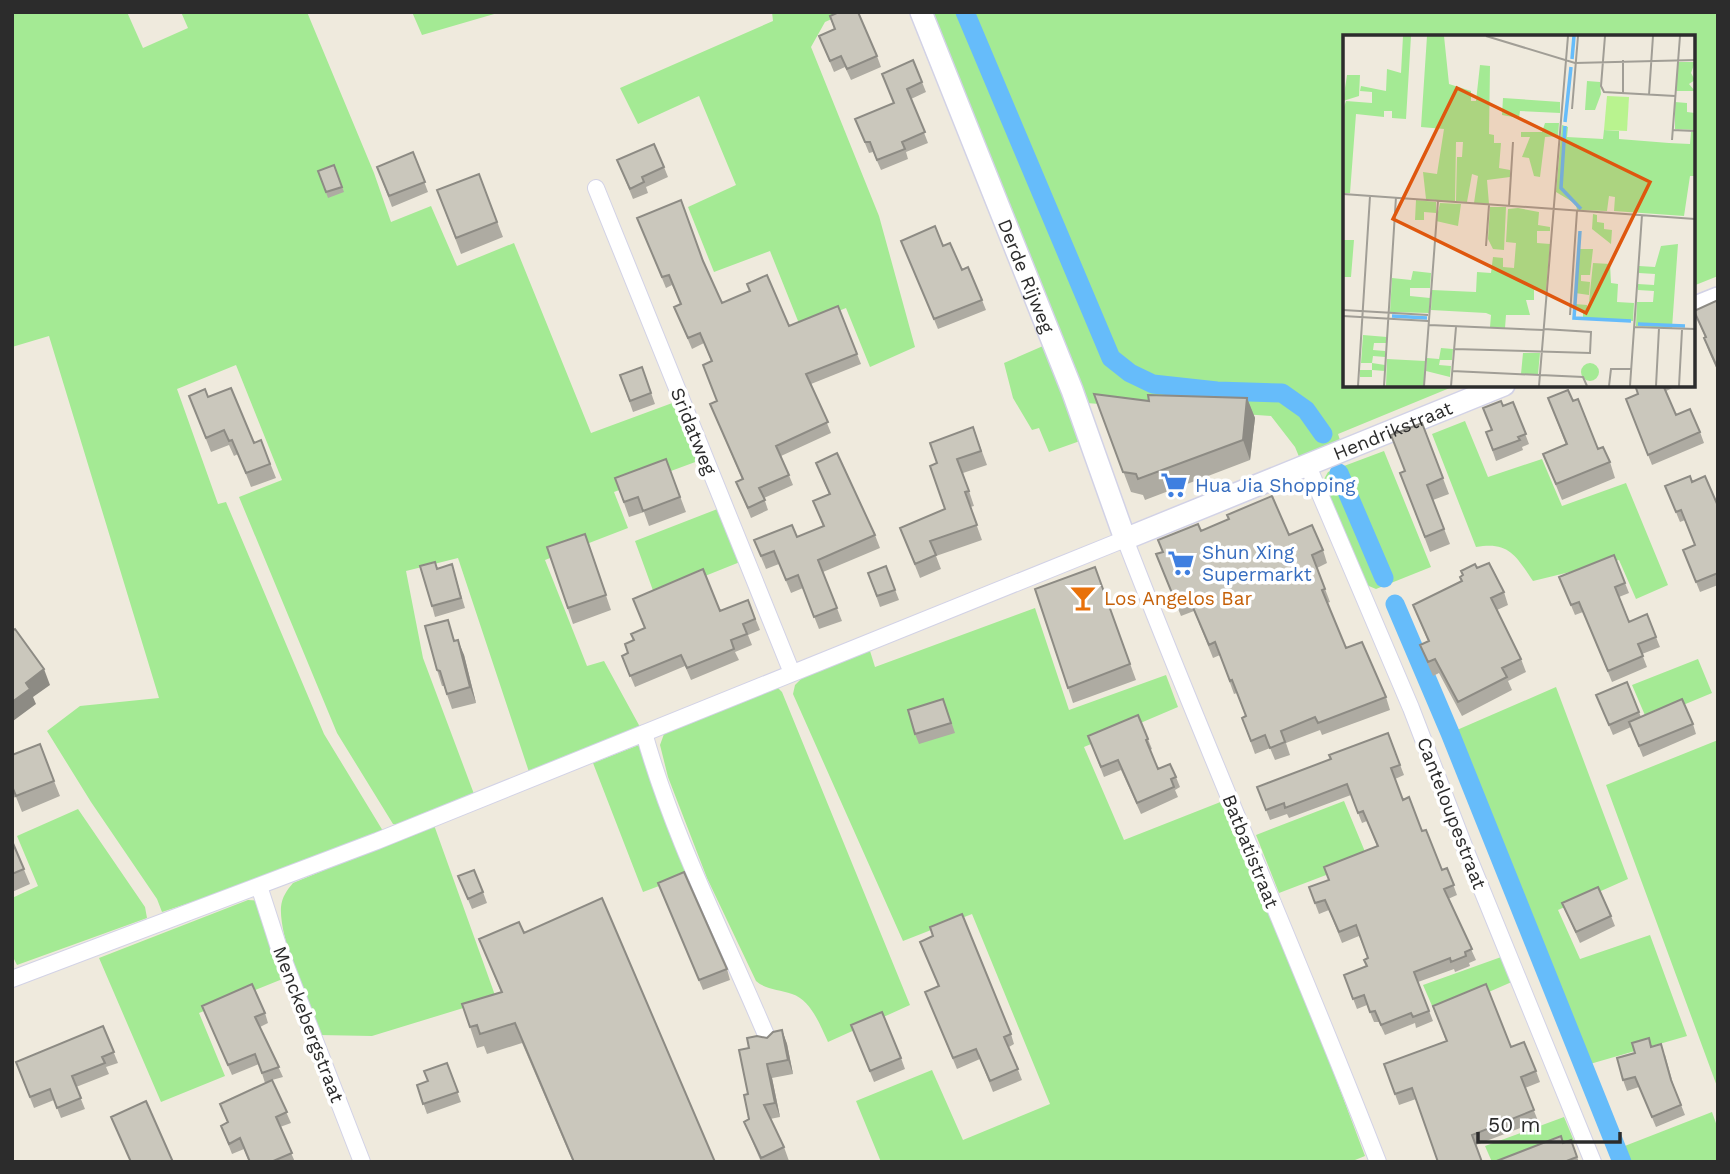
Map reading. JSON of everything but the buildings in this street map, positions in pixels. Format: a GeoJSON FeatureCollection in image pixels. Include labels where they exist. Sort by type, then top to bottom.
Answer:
{"type":"FeatureCollection","features":[{"type":"Feature","properties":{"kind":"street","name":"Derde Rijweg"},"geometry":{"type":"LineString","coordinates":[[921,12],[1072,390],[1125,539]]}},
{"type":"Feature","properties":{"kind":"street","name":"Sridatweg"},"geometry":{"type":"LineString","coordinates":[[596,188],[792,673]]}},
{"type":"Feature","properties":{"kind":"street"},"geometry":{"type":"LineString","coordinates":[[1695,307],[1718,298]]}},
{"type":"Feature","properties":{"kind":"street","name":"Hendrikstraat"},"geometry":{"type":"LineString","coordinates":[[1125,539],[1499,387]]}},
{"type":"Feature","properties":{"kind":"street","name":"Canteloupestraat"},"geometry":{"type":"LineString","coordinates":[[1308,466],[1411,708],[1466,851],[1593,1162]]}},
{"type":"Feature","properties":{"kind":"street"},"geometry":{"type":"LineString","coordinates":[[12,979],[259,886],[1125,539]]}},
{"type":"Feature","properties":{"kind":"street","name":"Batbatistraat"},"geometry":{"type":"LineString","coordinates":[[1125,539],[1177,675],[1378,1162]]}},
{"type":"Feature","properties":{"kind":"street"},"geometry":{"type":"LineString","coordinates":[[644,733],[686,853],[769,1042]]}},
{"type":"Feature","properties":{"kind":"street","name":"Menckebergstraat"},"geometry":{"type":"LineString","coordinates":[[259,886],[279,948],[362,1162]]}},
{"type":"Feature","properties":{"kind":"green space"},"geometry":{"type":"Polygon","coordinates":[[[12,12],[127,12],[143,48],[188,28],[181,12],[307,12],[374,173],[391,222],[431,206],[457,266],[514,243],[591,433],[675,402],[698,461],[614,492],[628,528],[545,560],[587,666],[604,661],[640,727],[529,772],[458,558],[406,571],[423,658],[474,794],[399,825],[393,824],[337,733],[239,497],[282,480],[236,365],[177,389],[218,504],[226,502],[324,734],[383,831],[267,877],[162,912],[157,899],[47,731],[80,706],[159,698],[49,336],[12,347],[12,12]]]}},
{"type":"Feature","properties":{"kind":"green space"},"geometry":{"type":"Polygon","coordinates":[[[412,12],[501,12],[422,35],[412,12]]]}},
{"type":"Feature","properties":{"kind":"green space"},"geometry":{"type":"Polygon","coordinates":[[[772,12],[847,12],[825,22],[811,47],[879,216],[915,347],[870,367],[846,308],[800,326],[770,251],[714,272],[688,207],[736,185],[699,96],[638,124],[620,88],[773,21],[772,12]]]}},
{"type":"Feature","properties":{"kind":"green space"},"geometry":{"type":"Polygon","coordinates":[[[931,12],[1718,12],[1718,276],[1695,285],[1695,35],[1343,35],[1343,387],[1452,387],[1338,434],[1341,443],[1300,459],[1295,447],[1271,416],[1086,403],[931,12]]]}},
{"type":"Feature","properties":{"kind":"green space"},"geometry":{"type":"Polygon","coordinates":[[[1043,346],[1080,441],[1049,452],[1039,428],[1032,430],[1013,398],[1004,363],[1043,346]]]}},
{"type":"Feature","properties":{"kind":"green space"},"geometry":{"type":"Polygon","coordinates":[[[1465,421],[1488,477],[1542,459],[1562,506],[1626,483],[1668,585],[1636,599],[1619,560],[1533,581],[1511,552],[1496,546],[1476,547],[1432,434],[1465,421]]]}},
{"type":"Feature","properties":{"kind":"green space"},"geometry":{"type":"Polygon","coordinates":[[[1384,451],[1431,567],[1376,589],[1364,584],[1323,481],[1328,472],[1384,451]]]}},
{"type":"Feature","properties":{"kind":"green space"},"geometry":{"type":"Polygon","coordinates":[[[720,508],[740,562],[655,596],[635,541],[720,508]]]}},
{"type":"Feature","properties":{"kind":"green space"},"geometry":{"type":"Polygon","coordinates":[[[1035,608],[1069,710],[1166,675],[1178,707],[1084,747],[1124,840],[1223,801],[1305,997],[1365,1156],[1350,1162],[881,1162],[856,1101],[932,1070],[963,1140],[1050,1104],[972,914],[903,941],[793,694],[795,685],[802,678],[870,651],[875,667],[1035,608]]]}},
{"type":"Feature","properties":{"kind":"green space"},"geometry":{"type":"Polygon","coordinates":[[[1698,659],[1712,693],[1647,720],[1632,685],[1698,659]]]}},
{"type":"Feature","properties":{"kind":"green space"},"geometry":{"type":"Polygon","coordinates":[[[777,687],[782,692],[910,1005],[828,1042],[805,1002],[792,994],[768,988],[756,981],[707,878],[668,777],[660,745],[664,734],[777,687]]]}},
{"type":"Feature","properties":{"kind":"green space"},"geometry":{"type":"Polygon","coordinates":[[[1556,687],[1628,879],[1558,910],[1580,959],[1650,935],[1687,1036],[1583,1066],[1450,733],[1556,687]]]}},
{"type":"Feature","properties":{"kind":"green space"},"geometry":{"type":"Polygon","coordinates":[[[1718,740],[1718,1089],[1606,785],[1718,740]]]}},
{"type":"Feature","properties":{"kind":"green space"},"geometry":{"type":"Polygon","coordinates":[[[644,743],[691,874],[643,892],[593,763],[644,743]]]}},
{"type":"Feature","properties":{"kind":"green space"},"geometry":{"type":"Polygon","coordinates":[[[1344,801],[1368,859],[1279,893],[1256,835],[1344,801]]]}},
{"type":"Feature","properties":{"kind":"green space"},"geometry":{"type":"Polygon","coordinates":[[[78,809],[145,907],[147,918],[17,965],[12,955],[12,898],[38,886],[17,836],[78,809]]]}},
{"type":"Feature","properties":{"kind":"green space"},"geometry":{"type":"Polygon","coordinates":[[[434,825],[496,998],[372,1036],[319,1035],[285,936],[281,907],[285,894],[293,883],[434,825]]]}},
{"type":"Feature","properties":{"kind":"green space"},"geometry":{"type":"Polygon","coordinates":[[[248,900],[261,901],[285,978],[199,1013],[225,1076],[161,1102],[99,958],[248,900]]]}},
{"type":"Feature","properties":{"kind":"green space"},"geometry":{"type":"Polygon","coordinates":[[[1504,956],[1514,981],[1436,1015],[1423,985],[1504,956]]]}},
{"type":"Feature","properties":{"kind":"green space"},"geometry":{"type":"Polygon","coordinates":[[[1712,1112],[1718,1129],[1718,1162],[1622,1162],[1617,1149],[1712,1112]]]}},
{"type":"Feature","properties":{"kind":"green space"},"geometry":{"type":"Polygon","coordinates":[[[1564,1117],[1574,1141],[1518,1162],[1492,1162],[1485,1146],[1564,1117]]]}},
{"type":"Feature","properties":{"kind":"waterway"},"geometry":{"type":"LineString","coordinates":[[965,12],[1111,358],[1130,373],[1153,384],[1217,391],[1282,393],[1306,410],[1323,434]]}},
{"type":"Feature","properties":{"kind":"waterway"},"geometry":{"type":"LineString","coordinates":[[1339,473],[1384,578]]}},
{"type":"Feature","properties":{"kind":"waterway"},"geometry":{"type":"LineString","coordinates":[[1395,604],[1450,733],[1622,1162]]}},
{"type":"Feature","properties":{"kind":"place","name":"Hua Jia Shopping"},"geometry":{"type":"Point","coordinates":[1174,485]}},
{"type":"Feature","properties":{"kind":"place","name":"Shun Xing Supermarkt"},"geometry":{"type":"Point","coordinates":[1181,563]}},
{"type":"Feature","properties":{"kind":"place","name":"Los Angelos Bar"},"geometry":{"type":"Point","coordinates":[1083,598]}}]}
